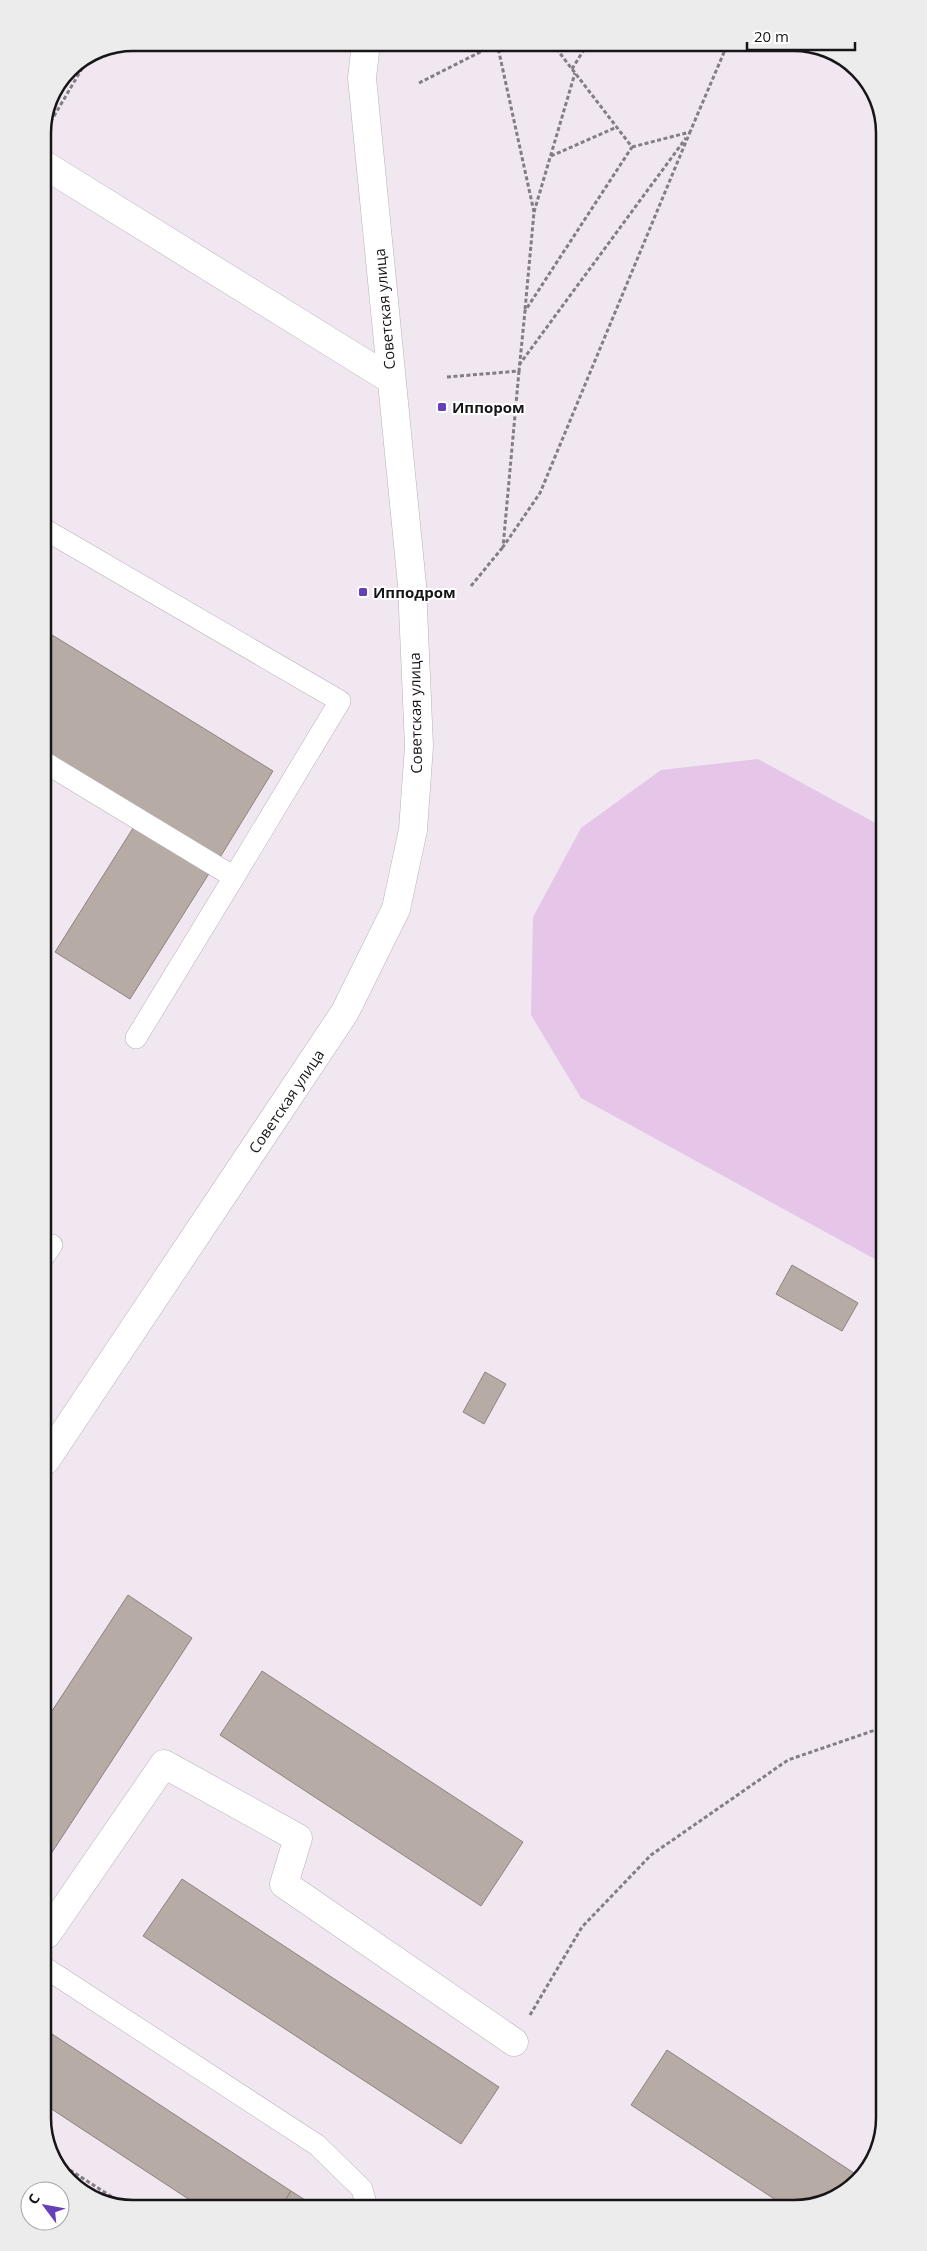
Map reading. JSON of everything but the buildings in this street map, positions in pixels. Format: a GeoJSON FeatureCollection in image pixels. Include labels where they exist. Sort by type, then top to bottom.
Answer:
{"type":"FeatureCollection","features":[{"type":"Feature","properties":{"kind":"main road","name":"Советская улица"},"geometry":{"type":"LineString","coordinates":[[51,1453],[345,1012],[396,909],[413,830],[419,746],[412,586],[390,379],[362,78],[365,51]]}},
{"type":"Feature","properties":{"kind":"main road"},"geometry":{"type":"LineString","coordinates":[[51,169],[390,379]]}},
{"type":"Feature","properties":{"kind":"main road"},"geometry":{"type":"LineString","coordinates":[[51,1928],[164,1764],[298,1838],[284,1884],[514,2042]]}},
{"type":"Feature","properties":{"kind":"lane"},"geometry":{"type":"LineString","coordinates":[[51,532],[340,701],[136,1038]]}},
{"type":"Feature","properties":{"kind":"lane"},"geometry":{"type":"LineString","coordinates":[[51,766],[234,877]]}},
{"type":"Feature","properties":{"kind":"lane"},"geometry":{"type":"LineString","coordinates":[[51,1972],[317,2144],[362,2189],[366,2200]]}},
{"type":"Feature","properties":{"kind":"path"},"geometry":{"type":"LineString","coordinates":[[419,83],[482,51]]}},
{"type":"Feature","properties":{"kind":"path"},"geometry":{"type":"LineString","coordinates":[[500,51],[534,212]]}},
{"type":"Feature","properties":{"kind":"path"},"geometry":{"type":"LineString","coordinates":[[558,51],[632,147]]}},
{"type":"Feature","properties":{"kind":"path"},"geometry":{"type":"LineString","coordinates":[[572,69],[583,51]]}},
{"type":"Feature","properties":{"kind":"path"},"geometry":{"type":"LineString","coordinates":[[471,586],[503,547],[540,493],[725,51]]}},
{"type":"Feature","properties":{"kind":"path"},"geometry":{"type":"LineString","coordinates":[[53,119],[81,70]]}},
{"type":"Feature","properties":{"kind":"path"},"geometry":{"type":"LineString","coordinates":[[503,547],[534,212],[575,73]]}},
{"type":"Feature","properties":{"kind":"path"},"geometry":{"type":"LineString","coordinates":[[550,157],[616,126]]}},
{"type":"Feature","properties":{"kind":"path"},"geometry":{"type":"LineString","coordinates":[[524,311],[632,147],[690,132]]}},
{"type":"Feature","properties":{"kind":"path"},"geometry":{"type":"LineString","coordinates":[[519,365],[690,132]]}},
{"type":"Feature","properties":{"kind":"path"},"geometry":{"type":"LineString","coordinates":[[447,377],[519,371]]}},
{"type":"Feature","properties":{"kind":"path"},"geometry":{"type":"LineString","coordinates":[[514,2042],[582,1927],[651,1855],[788,1760],[876,1730]]}},
{"type":"Feature","properties":{"kind":"path"},"geometry":{"type":"LineString","coordinates":[[71,2171],[112,2197]]}},
{"type":"Feature","properties":{"kind":"shaded area"},"geometry":{"type":"Polygon","coordinates":[[[758,759],[876,823],[876,1260],[581,1098],[531,1015],[533,917],[581,828],[661,770],[758,759]]]}},
{"type":"Feature","properties":{"kind":"place","name":"Иппором"},"geometry":{"type":"Point","coordinates":[442,407]}},
{"type":"Feature","properties":{"kind":"place","name":"Ипподром"},"geometry":{"type":"Point","coordinates":[363,592]}}]}
